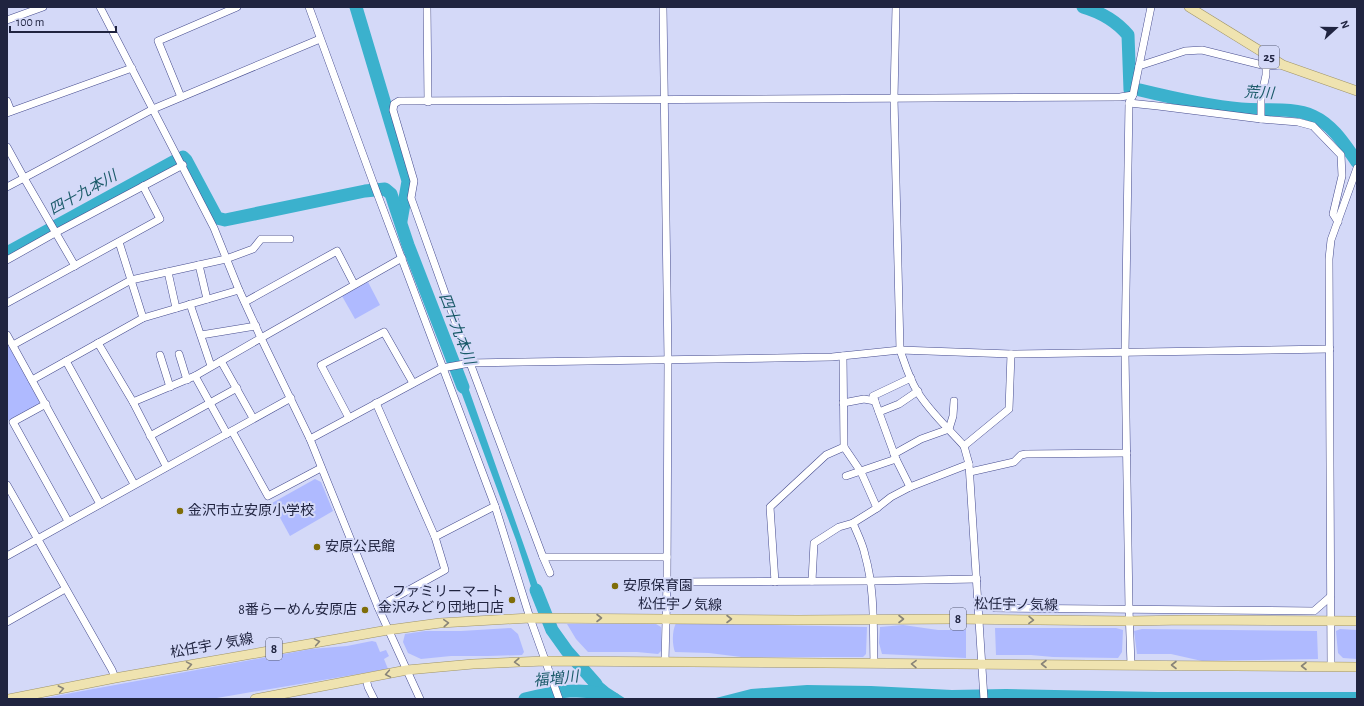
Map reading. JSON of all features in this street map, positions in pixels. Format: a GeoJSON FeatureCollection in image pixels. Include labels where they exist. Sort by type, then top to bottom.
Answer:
{"type":"FeatureCollection","features":[{"type":"Feature","properties":{"kind":"main road","name":"25"},"geometry":{"type":"LineString","coordinates":[[1189,7],[1283,66],[1356,89]]}},
{"type":"Feature","properties":{"kind":"main road","name":"松任宇ノ気線"},"geometry":{"type":"LineString","coordinates":[[9,699],[115,678],[388,630],[440,623],[530,618],[1357,621]]}},
{"type":"Feature","properties":{"kind":"main road"},"geometry":{"type":"LineString","coordinates":[[255,699],[407,670],[472,664],[545,661],[584,660],[874,663],[983,669],[1131,665],[1357,667]]}},
{"type":"Feature","properties":{"kind":"street"},"geometry":{"type":"LineString","coordinates":[[7,20],[43,7]]}},
{"type":"Feature","properties":{"kind":"street"},"geometry":{"type":"LineString","coordinates":[[100,7],[214,228],[239,290],[310,439],[378,607],[420,699]]}},
{"type":"Feature","properties":{"kind":"street"},"geometry":{"type":"LineString","coordinates":[[181,97],[158,41],[236,7]]}},
{"type":"Feature","properties":{"kind":"street"},"geometry":{"type":"LineString","coordinates":[[309,7],[377,193],[446,367],[495,506],[530,618],[559,699]]}},
{"type":"Feature","properties":{"kind":"street"},"geometry":{"type":"LineString","coordinates":[[427,7],[428,102]]}},
{"type":"Feature","properties":{"kind":"street"},"geometry":{"type":"LineString","coordinates":[[663,7],[668,360],[668,557],[665,661]]}},
{"type":"Feature","properties":{"kind":"street"},"geometry":{"type":"LineString","coordinates":[[896,7],[894,98],[900,350],[918,392],[930,408],[964,446],[969,464],[984,699]]}},
{"type":"Feature","properties":{"kind":"street"},"geometry":{"type":"LineString","coordinates":[[1131,665],[1125,353],[1130,103],[1133,95],[1151,7]]}},
{"type":"Feature","properties":{"kind":"street"},"geometry":{"type":"LineString","coordinates":[[7,187],[152,109],[320,39]]}},
{"type":"Feature","properties":{"kind":"street"},"geometry":{"type":"LineString","coordinates":[[1139,66],[1185,51],[1202,50],[1266,66],[1283,66]]}},
{"type":"Feature","properties":{"kind":"street"},"geometry":{"type":"LineString","coordinates":[[1261,119],[1266,66]]}},
{"type":"Feature","properties":{"kind":"street"},"geometry":{"type":"LineString","coordinates":[[7,101],[9,112],[132,68]]}},
{"type":"Feature","properties":{"kind":"street"},"geometry":{"type":"LineString","coordinates":[[550,573],[468,363],[411,198],[414,181],[393,110],[394,104],[398,101],[1120,97],[1133,95]]}},
{"type":"Feature","properties":{"kind":"street"},"geometry":{"type":"LineString","coordinates":[[1130,103],[1298,122],[1313,126],[1342,155],[1342,176],[1333,214],[1338,222]]}},
{"type":"Feature","properties":{"kind":"street"},"geometry":{"type":"LineString","coordinates":[[7,147],[75,266]]}},
{"type":"Feature","properties":{"kind":"street"},"geometry":{"type":"LineString","coordinates":[[7,260],[143,186],[183,166]]}},
{"type":"Feature","properties":{"kind":"street"},"geometry":{"type":"LineString","coordinates":[[1331,666],[1329,259],[1332,240],[1357,168]]}},
{"type":"Feature","properties":{"kind":"street"},"geometry":{"type":"LineString","coordinates":[[7,303],[160,219],[143,186]]}},
{"type":"Feature","properties":{"kind":"street"},"geometry":{"type":"LineString","coordinates":[[13,345],[131,280],[226,259],[253,249],[261,239],[290,239]]}},
{"type":"Feature","properties":{"kind":"street"},"geometry":{"type":"LineString","coordinates":[[119,242],[143,318]]}},
{"type":"Feature","properties":{"kind":"street"},"geometry":{"type":"LineString","coordinates":[[245,302],[337,251],[354,284]]}},
{"type":"Feature","properties":{"kind":"street"},"geometry":{"type":"LineString","coordinates":[[133,402],[195,376],[402,258]]}},
{"type":"Feature","properties":{"kind":"street"},"geometry":{"type":"LineString","coordinates":[[199,265],[208,299]]}},
{"type":"Feature","properties":{"kind":"street"},"geometry":{"type":"LineString","coordinates":[[168,272],[176,308]]}},
{"type":"Feature","properties":{"kind":"street"},"geometry":{"type":"LineString","coordinates":[[32,380],[143,318],[239,290]]}},
{"type":"Feature","properties":{"kind":"street"},"geometry":{"type":"LineString","coordinates":[[190,304],[211,366]]}},
{"type":"Feature","properties":{"kind":"street"},"geometry":{"type":"LineString","coordinates":[[200,335],[256,326]]}},
{"type":"Feature","properties":{"kind":"street"},"geometry":{"type":"LineString","coordinates":[[349,418],[321,365],[384,332],[413,383]]}},
{"type":"Feature","properties":{"kind":"street"},"geometry":{"type":"LineString","coordinates":[[7,335],[100,504]]}},
{"type":"Feature","properties":{"kind":"street"},"geometry":{"type":"LineString","coordinates":[[98,343],[133,402],[166,466]]}},
{"type":"Feature","properties":{"kind":"street"},"geometry":{"type":"LineString","coordinates":[[310,439],[413,383],[446,367],[468,363],[843,356],[900,350],[1011,354],[1330,348]]}},
{"type":"Feature","properties":{"kind":"street"},"geometry":{"type":"LineString","coordinates":[[160,354],[170,387]]}},
{"type":"Feature","properties":{"kind":"street"},"geometry":{"type":"LineString","coordinates":[[179,354],[187,380]]}},
{"type":"Feature","properties":{"kind":"street"},"geometry":{"type":"LineString","coordinates":[[964,446],[1009,409],[1011,354]]}},
{"type":"Feature","properties":{"kind":"street"},"geometry":{"type":"LineString","coordinates":[[843,356],[844,447],[861,472],[877,508]]}},
{"type":"Feature","properties":{"kind":"street"},"geometry":{"type":"LineString","coordinates":[[66,361],[134,484]]}},
{"type":"Feature","properties":{"kind":"street"},"geometry":{"type":"LineString","coordinates":[[221,361],[253,418]]}},
{"type":"Feature","properties":{"kind":"street"},"geometry":{"type":"LineString","coordinates":[[195,376],[210,403],[268,496],[321,468]]}},
{"type":"Feature","properties":{"kind":"street"},"geometry":{"type":"LineString","coordinates":[[910,487],[895,457],[873,396],[911,378]]}},
{"type":"Feature","properties":{"kind":"street"},"geometry":{"type":"LineString","coordinates":[[150,436],[236,388]]}},
{"type":"Feature","properties":{"kind":"street"},"geometry":{"type":"LineString","coordinates":[[878,412],[900,404],[918,392]]}},
{"type":"Feature","properties":{"kind":"street"},"geometry":{"type":"LineString","coordinates":[[7,556],[166,466],[291,398]]}},
{"type":"Feature","properties":{"kind":"street"},"geometry":{"type":"LineString","coordinates":[[844,403],[864,399],[875,401]]}},
{"type":"Feature","properties":{"kind":"street"},"geometry":{"type":"LineString","coordinates":[[949,429],[953,416],[954,401]]}},
{"type":"Feature","properties":{"kind":"street"},"geometry":{"type":"LineString","coordinates":[[46,404],[13,422],[68,521]]}},
{"type":"Feature","properties":{"kind":"street"},"geometry":{"type":"LineString","coordinates":[[376,404],[434,537],[445,570],[378,607]]}},
{"type":"Feature","properties":{"kind":"street"},"geometry":{"type":"LineString","coordinates":[[846,476],[861,472],[895,457],[921,439],[949,429]]}},
{"type":"Feature","properties":{"kind":"street"},"geometry":{"type":"LineString","coordinates":[[776,582],[770,507],[826,455],[844,447]]}},
{"type":"Feature","properties":{"kind":"street"},"geometry":{"type":"LineString","coordinates":[[970,472],[1014,462],[1026,454],[1127,453]]}},
{"type":"Feature","properties":{"kind":"street"},"geometry":{"type":"LineString","coordinates":[[812,581],[814,543],[839,527],[853,523],[891,497],[910,487],[969,464]]}},
{"type":"Feature","properties":{"kind":"street"},"geometry":{"type":"LineString","coordinates":[[7,487],[112,670],[115,678]]}},
{"type":"Feature","properties":{"kind":"street"},"geometry":{"type":"LineString","coordinates":[[434,537],[495,506]]}},
{"type":"Feature","properties":{"kind":"street"},"geometry":{"type":"LineString","coordinates":[[853,523],[865,555],[870,581],[874,663]]}},
{"type":"Feature","properties":{"kind":"street"},"geometry":{"type":"LineString","coordinates":[[543,557],[668,557]]}},
{"type":"Feature","properties":{"kind":"street"},"geometry":{"type":"LineString","coordinates":[[667,582],[977,579]]}},
{"type":"Feature","properties":{"kind":"street"},"geometry":{"type":"LineString","coordinates":[[7,622],[66,590]]}},
{"type":"Feature","properties":{"kind":"street"},"geometry":{"type":"LineString","coordinates":[[978,599],[995,608],[1314,611],[1330,597]]}},
{"type":"Feature","properties":{"kind":"street"},"geometry":{"type":"LineString","coordinates":[[366,678],[368,687],[374,699]]}},
{"type":"Feature","properties":{"kind":"shaded area"},"geometry":{"type":"Polygon","coordinates":[[[368,282],[380,305],[355,319],[342,296],[368,282]]]}},
{"type":"Feature","properties":{"kind":"shaded area"},"geometry":{"type":"Polygon","coordinates":[[[7,343],[39,401],[39,404],[7,421],[7,343]]]}},
{"type":"Feature","properties":{"kind":"shaded area"},"geometry":{"type":"Polygon","coordinates":[[[453,370],[462,370],[546,608],[536,602],[516,540],[453,370]]]}},
{"type":"Feature","properties":{"kind":"shaded area"},"geometry":{"type":"Polygon","coordinates":[[[315,479],[321,482],[333,511],[290,536],[272,503],[315,479]]]}},
{"type":"Feature","properties":{"kind":"shaded area"},"geometry":{"type":"Polygon","coordinates":[[[553,623],[571,650],[566,654],[547,625],[553,623]]]}},
{"type":"Feature","properties":{"kind":"shaded area"},"geometry":{"type":"Polygon","coordinates":[[[676,623],[867,627],[866,654],[863,657],[741,657],[709,653],[675,652],[673,638],[676,623]]]}},
{"type":"Feature","properties":{"kind":"shaded area"},"geometry":{"type":"Polygon","coordinates":[[[567,624],[656,624],[661,627],[661,651],[658,654],[637,652],[588,652],[576,639],[567,624]]]}},
{"type":"Feature","properties":{"kind":"shaded area"},"geometry":{"type":"Polygon","coordinates":[[[903,625],[938,630],[966,630],[966,658],[882,654],[879,643],[880,627],[903,625]]]}},
{"type":"Feature","properties":{"kind":"shaded area"},"geometry":{"type":"Polygon","coordinates":[[[511,628],[518,634],[524,652],[522,655],[451,656],[421,659],[408,653],[403,642],[405,634],[425,631],[461,631],[511,628]]]}},
{"type":"Feature","properties":{"kind":"shaded area"},"geometry":{"type":"Polygon","coordinates":[[[995,628],[1116,628],[1123,630],[1122,652],[1118,658],[996,655],[995,628]]]}},
{"type":"Feature","properties":{"kind":"shaded area"},"geometry":{"type":"Polygon","coordinates":[[[1142,629],[1317,631],[1318,659],[1202,661],[1171,654],[1137,654],[1134,631],[1142,629]]]}},
{"type":"Feature","properties":{"kind":"shaded area"},"geometry":{"type":"Polygon","coordinates":[[[1340,629],[1357,630],[1357,659],[1343,658],[1338,653],[1336,631],[1340,629]]]}},
{"type":"Feature","properties":{"kind":"shaded area"},"geometry":{"type":"Polygon","coordinates":[[[372,641],[376,642],[380,652],[386,650],[389,656],[384,659],[388,669],[211,699],[39,699],[311,649],[347,646],[372,641]]]}},
{"type":"Feature","properties":{"kind":"shaded area"},"geometry":{"type":"Polygon","coordinates":[[[584,670],[591,673],[609,688],[626,699],[591,699],[573,692],[569,694],[566,688],[589,685],[590,681],[582,674],[584,670]]]}},
{"type":"Feature","properties":{"kind":"shaded area"},"geometry":{"type":"Polygon","coordinates":[[[807,685],[871,686],[952,690],[1006,689],[1158,692],[1357,692],[1357,699],[712,699],[751,689],[807,685]]]}},
{"type":"Feature","properties":{"kind":"waterway"},"geometry":{"type":"LineString","coordinates":[[356,7],[408,181],[401,221]]}},
{"type":"Feature","properties":{"kind":"waterway","name":"荒川"},"geometry":{"type":"LineString","coordinates":[[1083,7],[1108,18],[1128,35],[1130,90]]}},
{"type":"Feature","properties":{"kind":"waterway","name":"荒川"},"geometry":{"type":"LineString","coordinates":[[1140,90],[1216,106],[1241,109],[1288,110],[1305,113],[1320,120],[1333,130],[1357,162]]}},
{"type":"Feature","properties":{"kind":"waterway","name":"四十九本川"},"geometry":{"type":"LineString","coordinates":[[183,157],[217,218],[225,220],[365,191],[385,189],[391,194],[408,245],[463,387]]}},
{"type":"Feature","properties":{"kind":"waterway","name":"四十九本川"},"geometry":{"type":"LineString","coordinates":[[7,253],[175,161]]}},
{"type":"Feature","properties":{"kind":"waterway","name":"四十九本川"},"geometry":{"type":"LineString","coordinates":[[536,590],[552,630],[567,651],[596,684]]}},
{"type":"Feature","properties":{"kind":"waterway","name":"福増川"},"geometry":{"type":"LineString","coordinates":[[525,699],[570,691],[593,692],[614,699]]}},
{"type":"Feature","properties":{"kind":"place","name":"金沢市立安原小学校"},"geometry":{"type":"Point","coordinates":[180,511]}},
{"type":"Feature","properties":{"kind":"place","name":"安原公民館"},"geometry":{"type":"Point","coordinates":[317,547]}},
{"type":"Feature","properties":{"kind":"place","name":"安原保育園"},"geometry":{"type":"Point","coordinates":[615,586]}},
{"type":"Feature","properties":{"kind":"place","name":"ファミリーマート 金沢みどり団地口店"},"geometry":{"type":"Point","coordinates":[512,600]}},
{"type":"Feature","properties":{"kind":"place","name":"8番らーめん安原店"},"geometry":{"type":"Point","coordinates":[365,610]}}]}
